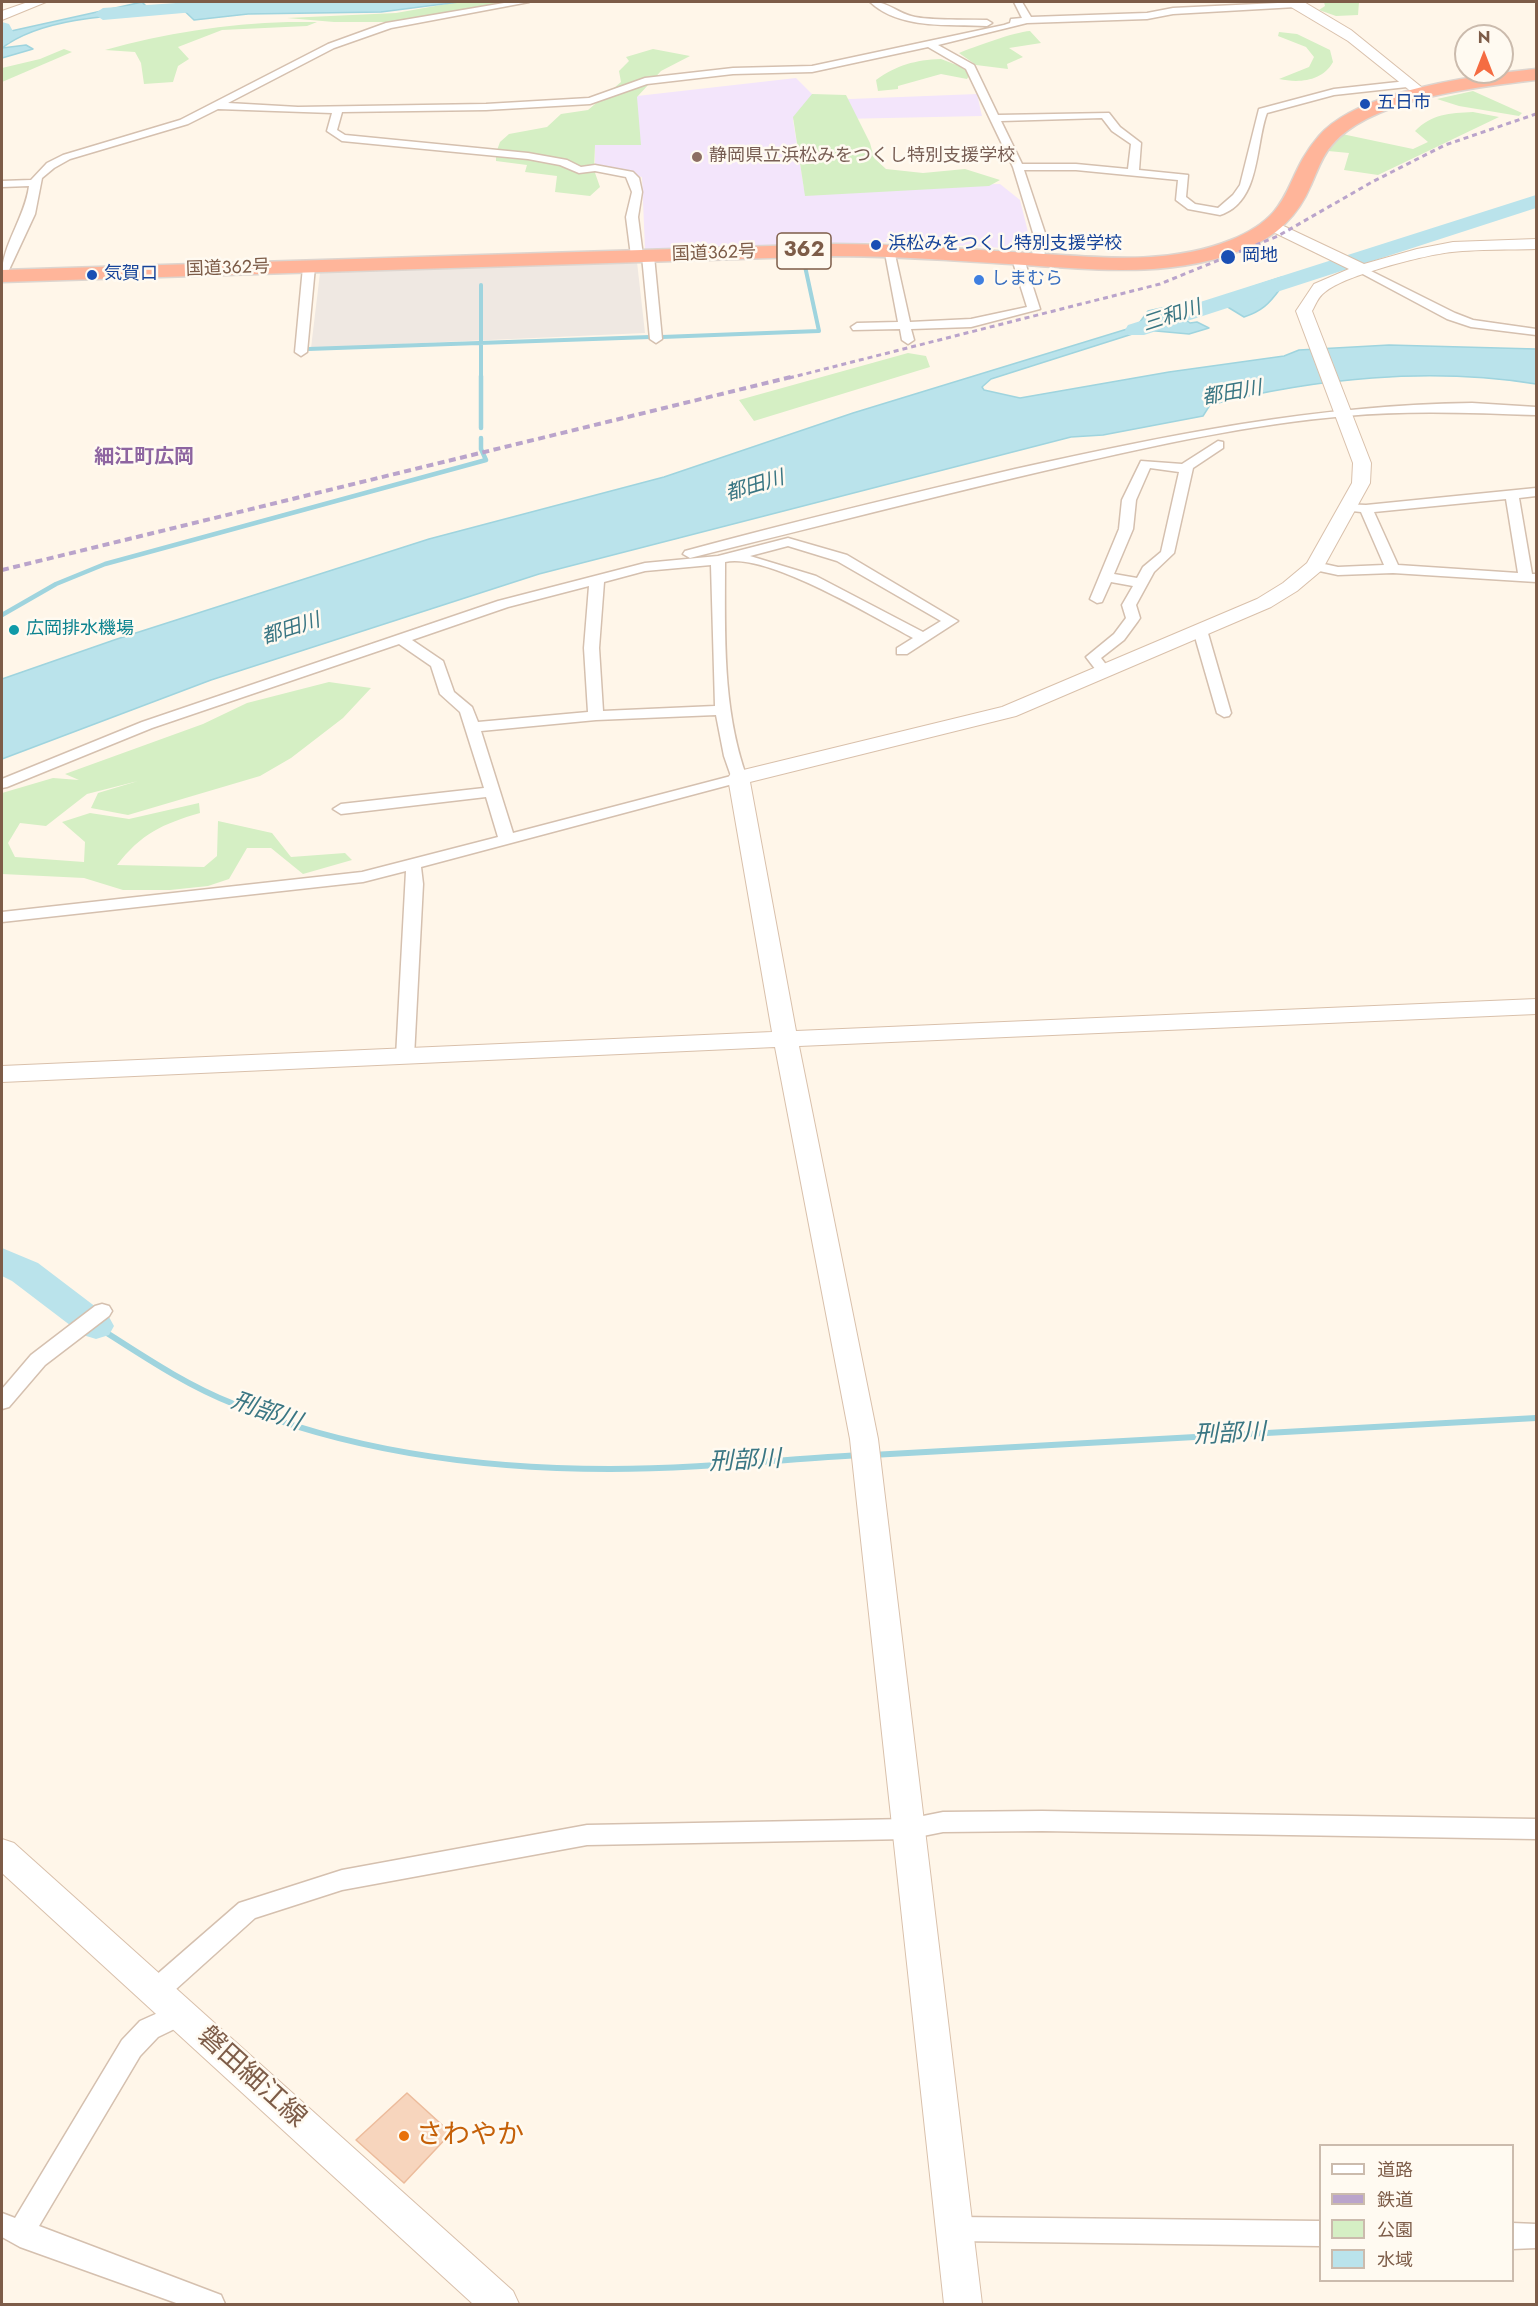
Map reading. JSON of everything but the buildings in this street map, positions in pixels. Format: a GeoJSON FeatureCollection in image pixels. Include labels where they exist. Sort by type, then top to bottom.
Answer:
{"type":"FeatureCollection","features":[{"type":"Feature","properties":{"kind":"highway","name":"国道362号"},"geometry":{"type":"LineString","coordinates":[[2,274],[888,250],[1156,264],[1216,252],[1247,240],[1273,226],[1290,208],[1323,142],[1358,116],[1415,89],[1536,75]]}},
{"type":"Feature","properties":{"kind":"street"},"geometry":{"type":"LineString","coordinates":[[2,16],[39,2]]}},
{"type":"Feature","properties":{"kind":"street"},"geometry":{"type":"LineString","coordinates":[[2,274],[32,205],[34,183],[40,174],[58,160],[160,131],[219,106],[331,46],[389,25],[524,2]]}},
{"type":"Feature","properties":{"kind":"street"},"geometry":{"type":"LineString","coordinates":[[875,2],[895,14],[914,20],[980,23],[1147,16],[1173,11],[1295,2],[1353,38],[1415,89]]}},
{"type":"Feature","properties":{"kind":"street"},"geometry":{"type":"LineString","coordinates":[[1018,2],[1026,20]]}},
{"type":"Feature","properties":{"kind":"street"},"geometry":{"type":"LineString","coordinates":[[219,106],[338,109],[486,107],[590,101],[645,81],[733,71],[812,69],[1006,27],[1026,20]]}},
{"type":"Feature","properties":{"kind":"street"},"geometry":{"type":"LineString","coordinates":[[857,327],[971,323],[1034,309],[1028,259],[1040,236],[1018,167],[970,67],[928,43]]}},
{"type":"Feature","properties":{"kind":"street"},"geometry":{"type":"LineString","coordinates":[[1018,167],[1076,167],[1184,177],[1180,198],[1192,207],[1220,212],[1241,192],[1246,183],[1255,134],[1263,111],[1342,89],[1415,89]]}},
{"type":"Feature","properties":{"kind":"street"},"geometry":{"type":"LineString","coordinates":[[338,109],[332,131],[342,138],[528,156],[563,162],[579,170],[595,168],[629,174],[634,178],[637,192],[632,217],[643,256],[656,339]]}},
{"type":"Feature","properties":{"kind":"street"},"geometry":{"type":"LineString","coordinates":[[995,118],[1105,115],[1116,129],[1136,143],[1133,172]]}},
{"type":"Feature","properties":{"kind":"street"},"geometry":{"type":"LineString","coordinates":[[2,184],[34,183]]}},
{"type":"Feature","properties":{"kind":"street"},"geometry":{"type":"LineString","coordinates":[[1273,226],[1451,316],[1480,325],[1536,332]]}},
{"type":"Feature","properties":{"kind":"street"},"geometry":{"type":"LineString","coordinates":[[2,917],[341,880],[413,864],[739,778],[1009,712],[1264,603],[1290,587],[1315,566],[1357,508],[1361,483],[1362,463],[1310,332],[1305,311],[1309,295],[1325,283],[1359,268],[1423,252],[1453,247],[1536,244]]}},
{"type":"Feature","properties":{"kind":"street"},"geometry":{"type":"LineString","coordinates":[[888,250],[908,340]]}},
{"type":"Feature","properties":{"kind":"street"},"geometry":{"type":"LineString","coordinates":[[301,352],[309,267]]}},
{"type":"Feature","properties":{"kind":"street"},"geometry":{"type":"LineString","coordinates":[[2,784],[147,725],[502,604],[645,567],[751,536],[894,501],[1131,447],[1271,420],[1388,408],[1467,406],[1536,411]]}},
{"type":"Feature","properties":{"kind":"street"},"geometry":{"type":"LineString","coordinates":[[1104,671],[1094,657],[1119,637],[1133,618],[1129,605],[1148,570],[1167,552],[1187,469],[1203,453],[1218,445]]}},
{"type":"Feature","properties":{"kind":"street"},"geometry":{"type":"LineString","coordinates":[[1097,599],[1126,529],[1129,500],[1146,464],[1187,469]]}},
{"type":"Feature","properties":{"kind":"street"},"geometry":{"type":"LineString","coordinates":[[1357,508],[1536,492]]}},
{"type":"Feature","properties":{"kind":"street"},"geometry":{"type":"LineString","coordinates":[[1315,566],[1338,571],[1393,569],[1531,578],[1512,494]]}},
{"type":"Feature","properties":{"kind":"street"},"geometry":{"type":"LineString","coordinates":[[1357,508],[1393,569]]}},
{"type":"Feature","properties":{"kind":"street"},"geometry":{"type":"LineString","coordinates":[[645,567],[723,558],[788,542],[842,558],[951,621],[902,651]]}},
{"type":"Feature","properties":{"kind":"street"},"geometry":{"type":"LineString","coordinates":[[723,558],[766,562],[815,579],[923,638]]}},
{"type":"Feature","properties":{"kind":"street"},"geometry":{"type":"LineString","coordinates":[[723,558],[718,617],[723,711],[739,778],[786,1041],[864,1439],[963,2304]]}},
{"type":"Feature","properties":{"kind":"street"},"geometry":{"type":"LineString","coordinates":[[1106,577],[1141,583]]}},
{"type":"Feature","properties":{"kind":"street"},"geometry":{"type":"LineString","coordinates":[[596,716],[590,663],[597,579]]}},
{"type":"Feature","properties":{"kind":"street"},"geometry":{"type":"LineString","coordinates":[[1200,630],[1224,713]]}},
{"type":"Feature","properties":{"kind":"street"},"geometry":{"type":"LineString","coordinates":[[401,639],[438,664],[447,694],[467,710],[507,838]]}},
{"type":"Feature","properties":{"kind":"street"},"geometry":{"type":"LineString","coordinates":[[471,727],[596,716],[723,711]]}},
{"type":"Feature","properties":{"kind":"street"},"geometry":{"type":"LineString","coordinates":[[340,809],[493,792]]}},
{"type":"Feature","properties":{"kind":"street"},"geometry":{"type":"LineString","coordinates":[[405,1057],[415,884],[413,864]]}},
{"type":"Feature","properties":{"kind":"street"},"geometry":{"type":"LineString","coordinates":[[2,1074],[1536,1006]]}},
{"type":"Feature","properties":{"kind":"street"},"geometry":{"type":"LineString","coordinates":[[2,1402],[38,1360],[102,1311]]}},
{"type":"Feature","properties":{"kind":"street"},"geometry":{"type":"LineString","coordinates":[[212,2304],[11,2229],[131,2048],[247,1910],[342,1880],[587,1836],[908,1829],[943,1822],[1031,1821],[1536,1828]]}},
{"type":"Feature","properties":{"kind":"street","name":"磐田細江線"},"geometry":{"type":"LineString","coordinates":[[2,1853],[500,2304]]}},
{"type":"Feature","properties":{"kind":"street"},"geometry":{"type":"LineString","coordinates":[[956,2229],[1319,2234]]}},
{"type":"Feature","properties":{"kind":"street"},"geometry":{"type":"LineString","coordinates":[[1514,2236],[1536,2236]]}},
{"type":"Feature","properties":{"kind":"shaded area","name":"静岡県立浜松みをつくし特別支援学校"},"geometry":{"type":"Polygon","coordinates":[[[796,78],[812,94],[850,99],[977,94],[982,116],[793,120],[804,188],[1000,184],[1020,200],[1028,232],[1022,249],[893,242],[645,249],[642,177],[595,168],[595,145],[637,96],[796,78]]]}},
{"type":"Feature","properties":{"kind":"shaded area"},"geometry":{"type":"Polygon","coordinates":[[[637,262],[645,333],[311,348],[320,273],[637,262]]]}},
{"type":"Feature","properties":{"kind":"green space"},"geometry":{"type":"Polygon","coordinates":[[[458,2],[522,2],[405,22],[334,22],[287,18],[396,13],[458,2]]]}},
{"type":"Feature","properties":{"kind":"green space"},"geometry":{"type":"Polygon","coordinates":[[[1324,2],[1359,2],[1358,15],[1336,16],[1319,10],[1325,6],[1324,2]]]}},
{"type":"Feature","properties":{"kind":"green space"},"geometry":{"type":"Polygon","coordinates":[[[288,22],[317,22],[307,26],[222,30],[178,47],[189,59],[178,66],[173,82],[144,84],[141,63],[135,52],[105,50],[195,30],[288,22]]]}},
{"type":"Feature","properties":{"kind":"green space"},"geometry":{"type":"Polygon","coordinates":[[[1030,31],[1041,43],[1009,48],[1023,57],[1007,64],[1008,69],[976,65],[959,53],[1004,37],[1030,31]]]}},
{"type":"Feature","properties":{"kind":"green space"},"geometry":{"type":"Polygon","coordinates":[[[1279,32],[1297,34],[1330,50],[1333,62],[1323,74],[1309,80],[1279,79],[1309,67],[1314,57],[1306,47],[1278,36],[1279,32]]]}},
{"type":"Feature","properties":{"kind":"green space"},"geometry":{"type":"Polygon","coordinates":[[[64,49],[72,52],[2,82],[2,68],[40,59],[64,49]]]}},
{"type":"Feature","properties":{"kind":"green space"},"geometry":{"type":"Polygon","coordinates":[[[653,49],[690,56],[661,71],[637,97],[641,145],[595,145],[594,170],[600,187],[590,196],[555,192],[557,176],[525,172],[527,165],[496,161],[500,142],[509,134],[547,127],[561,114],[588,110],[621,82],[619,71],[629,61],[626,57],[653,49]]]}},
{"type":"Feature","properties":{"kind":"green space"},"geometry":{"type":"Polygon","coordinates":[[[941,59],[967,69],[970,74],[967,79],[941,74],[898,86],[898,89],[878,91],[876,80],[891,71],[915,62],[941,59]]]}},
{"type":"Feature","properties":{"kind":"green space"},"geometry":{"type":"Polygon","coordinates":[[[1473,91],[1522,113],[1519,116],[1459,106],[1437,99],[1473,91]]]}},
{"type":"Feature","properties":{"kind":"green space"},"geometry":{"type":"Polygon","coordinates":[[[812,94],[846,95],[870,143],[874,158],[886,169],[923,173],[965,169],[1000,180],[989,186],[805,196],[793,117],[812,94]]]}},
{"type":"Feature","properties":{"kind":"green space"},"geometry":{"type":"Polygon","coordinates":[[[1473,112],[1499,117],[1378,175],[1344,170],[1349,153],[1328,151],[1342,134],[1413,149],[1428,142],[1415,131],[1421,125],[1449,114],[1473,112]]]}},
{"type":"Feature","properties":{"kind":"green space"},"geometry":{"type":"Polygon","coordinates":[[[908,353],[926,356],[930,367],[754,421],[739,400],[908,353]]]}},
{"type":"Feature","properties":{"kind":"green space"},"geometry":{"type":"Polygon","coordinates":[[[329,682],[371,688],[343,718],[291,758],[260,776],[128,815],[91,808],[98,793],[138,781],[87,794],[46,826],[20,823],[8,843],[15,857],[84,862],[85,842],[62,822],[90,813],[129,819],[199,803],[200,813],[174,821],[153,832],[135,845],[117,865],[204,867],[217,856],[218,821],[272,833],[291,857],[345,853],[352,860],[303,874],[271,848],[247,848],[229,879],[208,886],[170,890],[123,890],[84,878],[2,874],[2,793],[53,778],[79,780],[65,774],[203,724],[247,703],[329,682]]]}},
{"type":"Feature","properties":{"kind":"water"},"geometry":{"type":"Polygon","coordinates":[[[142,2],[154,14],[75,20],[35,31],[2,48],[2,33],[142,2]]]}},
{"type":"Feature","properties":{"kind":"water"},"geometry":{"type":"Polygon","coordinates":[[[175,2],[459,2],[381,12],[248,14],[194,20],[175,2]]]}},
{"type":"Feature","properties":{"kind":"water"},"geometry":{"type":"Polygon","coordinates":[[[26,45],[33,49],[2,58],[2,48],[26,45]]]}},
{"type":"Feature","properties":{"kind":"water"},"geometry":{"type":"Polygon","coordinates":[[[1303,275],[1286,281],[1281,287],[1198,315],[1186,309],[1282,277],[1303,275]]]}},
{"type":"Feature","properties":{"kind":"water"},"geometry":{"type":"Polygon","coordinates":[[[1280,289],[1265,306],[1244,317],[1226,306],[1280,289]]]}},
{"type":"Feature","properties":{"kind":"water","name":"都田川"},"geometry":{"type":"Polygon","coordinates":[[[1166,307],[1159,310],[1166,314],[1175,312],[1190,323],[1197,322],[1209,328],[1189,334],[1145,330],[991,379],[982,387],[984,390],[1020,398],[1169,372],[1284,356],[1299,350],[1389,345],[1536,349],[1536,384],[1455,376],[1372,378],[1331,382],[1210,405],[1203,416],[1103,435],[1071,437],[539,574],[211,680],[2,759],[2,679],[117,639],[429,539],[664,477],[853,413],[1137,326],[1148,311],[1166,307]]]}},
{"type":"Feature","properties":{"kind":"waterway"},"geometry":{"type":"LineString","coordinates":[[103,14],[229,4]]}},
{"type":"Feature","properties":{"kind":"waterway"},"geometry":{"type":"LineString","coordinates":[[2,28],[6,35],[2,39]]}},
{"type":"Feature","properties":{"kind":"waterway","name":"三和川"},"geometry":{"type":"LineString","coordinates":[[1136,330],[1536,201]]}},
{"type":"Feature","properties":{"kind":"waterway"},"geometry":{"type":"LineString","coordinates":[[662,337],[819,331],[803,257]]}},
{"type":"Feature","properties":{"kind":"waterway"},"geometry":{"type":"LineString","coordinates":[[481,285],[481,343]]}},
{"type":"Feature","properties":{"kind":"waterway"},"geometry":{"type":"LineString","coordinates":[[481,343],[650,337]]}},
{"type":"Feature","properties":{"kind":"waterway"},"geometry":{"type":"LineString","coordinates":[[308,349],[481,343]]}},
{"type":"Feature","properties":{"kind":"waterway"},"geometry":{"type":"LineString","coordinates":[[481,343],[481,428]]}},
{"type":"Feature","properties":{"kind":"waterway"},"geometry":{"type":"LineString","coordinates":[[2,615],[56,584],[105,564],[486,460],[481,449],[481,438]]}},
{"type":"Feature","properties":{"kind":"waterway","name":"刑部川"},"geometry":{"type":"LineString","coordinates":[[2,1261],[25,1272],[96,1326]]}},
{"type":"Feature","properties":{"kind":"waterway","name":"刑部川"},"geometry":{"type":"LineString","coordinates":[[96,1326],[180,1378],[234,1404],[279,1421],[371,1446],[514,1466],[610,1469],[704,1466],[859,1455]]}},
{"type":"Feature","properties":{"kind":"waterway","name":"刑部川"},"geometry":{"type":"LineString","coordinates":[[872,1455],[1536,1418]]}},
{"type":"Feature","properties":{"kind":"railway"},"geometry":{"type":"LineString","coordinates":[[789,378],[1160,284],[1278,236],[1372,182],[1445,145],[1536,114]]}},
{"type":"Feature","properties":{"kind":"railway"},"geometry":{"type":"LineString","coordinates":[[2,570],[795,376]]}},
{"type":"Feature","properties":{"kind":"place","name":"五日市"},"geometry":{"type":"Point","coordinates":[1365,104]}},
{"type":"Feature","properties":{"kind":"place","name":"静岡県立浜松みをつくし特別支援学校"},"geometry":{"type":"Point","coordinates":[697,157]}},
{"type":"Feature","properties":{"kind":"place","name":"浜松みをつくし特別支援学校"},"geometry":{"type":"Point","coordinates":[876,245]}},
{"type":"Feature","properties":{"kind":"place","name":"岡地"},"geometry":{"type":"Point","coordinates":[1228,257]}},
{"type":"Feature","properties":{"kind":"place","name":"気賀口"},"geometry":{"type":"Point","coordinates":[92,275]}},
{"type":"Feature","properties":{"kind":"place","name":"しまむら"},"geometry":{"type":"Point","coordinates":[979,280]}},
{"type":"Feature","properties":{"kind":"place","name":"広岡排水機場"},"geometry":{"type":"Point","coordinates":[14,630]}},
{"type":"Feature","properties":{"kind":"place","name":"さわやか"},"geometry":{"type":"Point","coordinates":[404,2136]}},
{"type":"Feature","properties":{"kind":"district","name":"細江町広岡"},"geometry":{"type":"Point","coordinates":[144,458]}}]}
